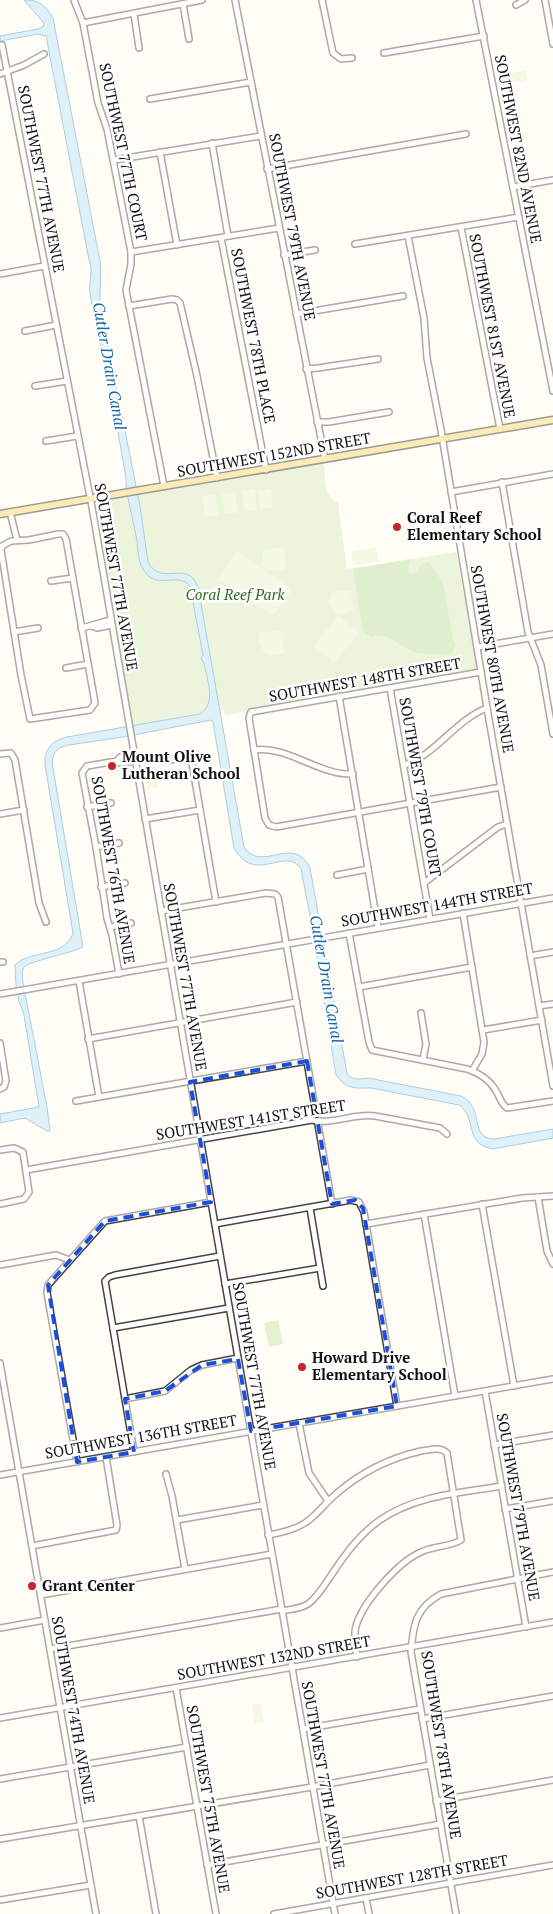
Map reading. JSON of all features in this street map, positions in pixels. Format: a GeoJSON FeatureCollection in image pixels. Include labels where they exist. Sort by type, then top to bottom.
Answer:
{"type":"FeatureCollection","features":[{"type":"Feature","properties":{"kind":"main road","name":"SOUTHWEST 152ND STREET"},"geometry":{"type":"LineString","coordinates":[[0,514],[553,420]]}},
{"type":"Feature","properties":{"kind":"street","name":"SOUTHWEST 77TH COURT"},"geometry":{"type":"LineString","coordinates":[[74,0],[83,23],[98,102],[106,125],[114,160],[131,252],[131,264],[126,285],[129,306],[164,486]]}},
{"type":"Feature","properties":{"kind":"street"},"geometry":{"type":"LineString","coordinates":[[83,23],[202,0]]}},
{"type":"Feature","properties":{"kind":"street","name":"SOUTHWEST 79TH AVENUE"},"geometry":{"type":"LineString","coordinates":[[236,0],[267,169],[325,459]]}},
{"type":"Feature","properties":{"kind":"street"},"geometry":{"type":"LineString","coordinates":[[322,0],[333,53],[342,60],[352,58]]}},
{"type":"Feature","properties":{"kind":"street","name":"SOUTHWEST 82ND AVENUE"},"geometry":{"type":"LineString","coordinates":[[476,0],[553,391]]}},
{"type":"Feature","properties":{"kind":"street"},"geometry":{"type":"LineString","coordinates":[[516,5],[525,0]]}},
{"type":"Feature","properties":{"kind":"street"},"geometry":{"type":"LineString","coordinates":[[545,0],[553,44]]}},
{"type":"Feature","properties":{"kind":"street"},"geometry":{"type":"LineString","coordinates":[[183,4],[189,39]]}},
{"type":"Feature","properties":{"kind":"street"},"geometry":{"type":"LineString","coordinates":[[134,14],[139,48]]}},
{"type":"Feature","properties":{"kind":"street"},"geometry":{"type":"LineString","coordinates":[[384,53],[484,36]]}},
{"type":"Feature","properties":{"kind":"street","name":"SOUTHWEST 77TH AVENUE"},"geometry":{"type":"LineString","coordinates":[[2,45],[90,498],[335,1914]]}},
{"type":"Feature","properties":{"kind":"street"},"geometry":{"type":"LineString","coordinates":[[0,74],[24,65],[44,54]]}},
{"type":"Feature","properties":{"kind":"street"},"geometry":{"type":"LineString","coordinates":[[150,99],[251,82]]}},
{"type":"Feature","properties":{"kind":"street"},"geometry":{"type":"LineString","coordinates":[[267,169],[466,134]]}},
{"type":"Feature","properties":{"kind":"street"},"geometry":{"type":"LineString","coordinates":[[114,160],[261,136]]}},
{"type":"Feature","properties":{"kind":"street","name":"SOUTHWEST 78TH PLACE"},"geometry":{"type":"LineString","coordinates":[[212,143],[228,236]]}},
{"type":"Feature","properties":{"kind":"street"},"geometry":{"type":"LineString","coordinates":[[160,152],[178,245]]}},
{"type":"Feature","properties":{"kind":"street"},"geometry":{"type":"LineString","coordinates":[[513,187],[553,180]]}},
{"type":"Feature","properties":{"kind":"street"},"geometry":{"type":"LineString","coordinates":[[356,244],[518,217]]}},
{"type":"Feature","properties":{"kind":"street","name":"SOUTHWEST 81ST AVENUE"},"geometry":{"type":"LineString","coordinates":[[461,227],[500,429]]}},
{"type":"Feature","properties":{"kind":"street"},"geometry":{"type":"LineString","coordinates":[[131,252],[279,228]]}},
{"type":"Feature","properties":{"kind":"street","name":"SOUTHWEST 80TH AVENUE"},"geometry":{"type":"LineString","coordinates":[[408,236],[424,318],[425,348],[553,1086]]}},
{"type":"Feature","properties":{"kind":"street","name":"SOUTHWEST 78TH PLACE"},"geometry":{"type":"LineString","coordinates":[[221,238],[266,470]]}},
{"type":"Feature","properties":{"kind":"street"},"geometry":{"type":"LineString","coordinates":[[284,255],[315,250]]}},
{"type":"Feature","properties":{"kind":"street"},"geometry":{"type":"LineString","coordinates":[[0,274],[44,266]]}},
{"type":"Feature","properties":{"kind":"street"},"geometry":{"type":"LineString","coordinates":[[296,314],[403,296]]}},
{"type":"Feature","properties":{"kind":"street"},"geometry":{"type":"LineString","coordinates":[[129,306],[172,299],[177,300],[182,309],[216,478]]}},
{"type":"Feature","properties":{"kind":"street"},"geometry":{"type":"LineString","coordinates":[[25,331],[56,325]]}},
{"type":"Feature","properties":{"kind":"street"},"geometry":{"type":"LineString","coordinates":[[307,371],[378,359]]}},
{"type":"Feature","properties":{"kind":"street"},"geometry":{"type":"LineString","coordinates":[[35,386],[67,381]]}},
{"type":"Feature","properties":{"kind":"street"},"geometry":{"type":"LineString","coordinates":[[318,424],[388,412]]}},
{"type":"Feature","properties":{"kind":"street"},"geometry":{"type":"LineString","coordinates":[[46,441],[77,436]]}},
{"type":"Feature","properties":{"kind":"street"},"geometry":{"type":"LineString","coordinates":[[451,492],[553,474]]}},
{"type":"Feature","properties":{"kind":"street"},"geometry":{"type":"LineString","coordinates":[[502,482],[530,637],[541,665],[553,734]]}},
{"type":"Feature","properties":{"kind":"street"},"geometry":{"type":"LineString","coordinates":[[11,512],[17,540]]}},
{"type":"Feature","properties":{"kind":"street"},"geometry":{"type":"LineString","coordinates":[[58,534],[63,534],[66,538],[95,702],[94,707],[90,710],[30,719],[1,553],[2,546],[5,543],[17,540],[29,540],[58,534]]}},
{"type":"Feature","properties":{"kind":"street"},"geometry":{"type":"LineString","coordinates":[[51,581],[73,578]]}},
{"type":"Feature","properties":{"kind":"street"},"geometry":{"type":"LineString","coordinates":[[81,628],[95,623],[112,623]]}},
{"type":"Feature","properties":{"kind":"street"},"geometry":{"type":"LineString","coordinates":[[14,632],[38,628]]}},
{"type":"Feature","properties":{"kind":"street"},"geometry":{"type":"LineString","coordinates":[[477,646],[553,634]]}},
{"type":"Feature","properties":{"kind":"street"},"geometry":{"type":"LineString","coordinates":[[66,668],[88,664]]}},
{"type":"Feature","properties":{"kind":"street","name":"SOUTHWEST 148TH STREET"},"geometry":{"type":"LineString","coordinates":[[254,750],[249,718],[253,712],[481,672]]}},
{"type":"Feature","properties":{"kind":"street","name":"SOUTHWEST 79TH COURT"},"geometry":{"type":"LineString","coordinates":[[390,688],[430,919]]}},
{"type":"Feature","properties":{"kind":"street"},"geometry":{"type":"LineString","coordinates":[[339,696],[378,928]]}},
{"type":"Feature","properties":{"kind":"street"},"geometry":{"type":"LineString","coordinates":[[404,766],[417,760],[471,717],[487,708]]}},
{"type":"Feature","properties":{"kind":"street"},"geometry":{"type":"LineString","coordinates":[[353,774],[337,773],[268,749],[254,750],[266,818],[270,825],[276,826],[501,787]]}},
{"type":"Feature","properties":{"kind":"street"},"geometry":{"type":"LineString","coordinates":[[0,754],[11,753],[15,760],[40,903],[46,922]]}},
{"type":"Feature","properties":{"kind":"street"},"geometry":{"type":"LineString","coordinates":[[134,755],[120,757],[117,761],[120,763],[135,761]]}},
{"type":"Feature","properties":{"kind":"street"},"geometry":{"type":"LineString","coordinates":[[169,760],[188,758],[193,766],[216,902]]}},
{"type":"Feature","properties":{"kind":"street","name":"SOUTHWEST 76TH AVENUE"},"geometry":{"type":"LineString","coordinates":[[117,761],[87,766],[82,774],[96,847],[101,887],[120,974]]}},
{"type":"Feature","properties":{"kind":"street"},"geometry":{"type":"LineString","coordinates":[[87,807],[111,803]]}},
{"type":"Feature","properties":{"kind":"street"},"geometry":{"type":"LineString","coordinates":[[0,814],[24,810]]}},
{"type":"Feature","properties":{"kind":"street"},"geometry":{"type":"LineString","coordinates":[[145,819],[200,810]]}},
{"type":"Feature","properties":{"kind":"street"},"geometry":{"type":"LineString","coordinates":[[424,883],[498,827],[507,824]]}},
{"type":"Feature","properties":{"kind":"street"},"geometry":{"type":"LineString","coordinates":[[96,847],[119,843]]}},
{"type":"Feature","properties":{"kind":"street"},"geometry":{"type":"LineString","coordinates":[[337,875],[368,869]]}},
{"type":"Feature","properties":{"kind":"street"},"geometry":{"type":"LineString","coordinates":[[101,887],[125,883]]}},
{"type":"Feature","properties":{"kind":"street"},"geometry":{"type":"LineString","coordinates":[[161,911],[266,893],[278,896],[332,1204]]}},
{"type":"Feature","properties":{"kind":"street","name":"SOUTHWEST 144TH STREET"},"geometry":{"type":"LineString","coordinates":[[0,994],[553,898]]}},
{"type":"Feature","properties":{"kind":"street"},"geometry":{"type":"LineString","coordinates":[[463,913],[483,1030],[484,1049],[472,1071]]}},
{"type":"Feature","properties":{"kind":"street"},"geometry":{"type":"LineString","coordinates":[[110,927],[131,923]]}},
{"type":"Feature","properties":{"kind":"street"},"geometry":{"type":"LineString","coordinates":[[350,933],[368,1042],[372,1050],[472,1071],[492,1085],[505,1107],[514,1108],[553,1101]]}},
{"type":"Feature","properties":{"kind":"street"},"geometry":{"type":"LineString","coordinates":[[530,956],[553,952]]}},
{"type":"Feature","properties":{"kind":"street"},"geometry":{"type":"LineString","coordinates":[[359,987],[472,967]]}},
{"type":"Feature","properties":{"kind":"street"},"geometry":{"type":"LineString","coordinates":[[78,981],[99,1097]]}},
{"type":"Feature","properties":{"kind":"street"},"geometry":{"type":"LineString","coordinates":[[88,1040],[297,1002]]}},
{"type":"Feature","properties":{"kind":"street"},"geometry":{"type":"LineString","coordinates":[[539,1006],[553,1004]]}},
{"type":"Feature","properties":{"kind":"street"},"geometry":{"type":"LineString","coordinates":[[421,1013],[426,1044],[423,1060]]}},
{"type":"Feature","properties":{"kind":"street"},"geometry":{"type":"LineString","coordinates":[[483,1030],[542,1020]]}},
{"type":"Feature","properties":{"kind":"street"},"geometry":{"type":"LineString","coordinates":[[0,1043],[6,1084],[0,1089]]}},
{"type":"Feature","properties":{"kind":"street"},"geometry":{"type":"LineString","coordinates":[[76,1101],[307,1061]]}},
{"type":"Feature","properties":{"kind":"street","name":"SOUTHWEST 141ST STREET"},"geometry":{"type":"LineString","coordinates":[[26,1170],[312,1120],[323,1123],[361,1116],[375,1116],[440,1128],[447,1134]]}},
{"type":"Feature","properties":{"kind":"street"},"geometry":{"type":"LineString","coordinates":[[0,1150],[14,1148],[24,1154],[29,1190],[28,1196],[20,1201],[0,1204]]}},
{"type":"Feature","properties":{"kind":"street"},"geometry":{"type":"LineString","coordinates":[[366,1224],[522,1198],[553,1196]]}},
{"type":"Feature","properties":{"kind":"street"},"geometry":{"type":"LineString","coordinates":[[538,1197],[547,1251],[553,1261]]}},
{"type":"Feature","properties":{"kind":"street"},"geometry":{"type":"LineString","coordinates":[[215,1224],[358,1201],[363,1208],[397,1406]]}},
{"type":"Feature","properties":{"kind":"street"},"geometry":{"type":"LineString","coordinates":[[77,1462],[47,1288],[100,1225],[107,1220],[211,1202]]}},
{"type":"Feature","properties":{"kind":"street"},"geometry":{"type":"LineString","coordinates":[[482,1204],[514,1386]]}},
{"type":"Feature","properties":{"kind":"street"},"geometry":{"type":"LineString","coordinates":[[310,1208],[323,1286]]}},
{"type":"Feature","properties":{"kind":"street"},"geometry":{"type":"LineString","coordinates":[[424,1214],[455,1396]]}},
{"type":"Feature","properties":{"kind":"street"},"geometry":{"type":"LineString","coordinates":[[0,1265],[56,1255],[70,1260]]}},
{"type":"Feature","properties":{"kind":"street"},"geometry":{"type":"LineString","coordinates":[[134,1452],[105,1283],[106,1279],[119,1274],[220,1256]]}},
{"type":"Feature","properties":{"kind":"street"},"geometry":{"type":"LineString","coordinates":[[225,1284],[320,1268]]}},
{"type":"Feature","properties":{"kind":"street"},"geometry":{"type":"LineString","coordinates":[[113,1328],[229,1308]]}},
{"type":"Feature","properties":{"kind":"street"},"geometry":{"type":"LineString","coordinates":[[126,1399],[165,1391],[191,1370],[202,1365],[238,1358]]}},
{"type":"Feature","properties":{"kind":"street","name":"SOUTHWEST 74TH AVENUE"},"geometry":{"type":"LineString","coordinates":[[0,1363],[96,1914]]}},
{"type":"Feature","properties":{"kind":"street","name":"SOUTHWEST 136TH STREET"},"geometry":{"type":"LineString","coordinates":[[0,1475],[553,1379]]}},
{"type":"Feature","properties":{"kind":"street","name":"SOUTHWEST 79TH AVENUE"},"geometry":{"type":"LineString","coordinates":[[485,1391],[526,1627]]}},
{"type":"Feature","properties":{"kind":"street"},"geometry":{"type":"LineString","coordinates":[[299,1423],[309,1473],[328,1501]]}},
{"type":"Feature","properties":{"kind":"street"},"geometry":{"type":"LineString","coordinates":[[494,1445],[553,1435]]}},
{"type":"Feature","properties":{"kind":"street"},"geometry":{"type":"LineString","coordinates":[[268,1535],[289,1531],[304,1523],[343,1488],[362,1475],[394,1459],[431,1450],[444,1450],[448,1458],[461,1540],[422,1551],[405,1561],[392,1573],[358,1621],[355,1637],[357,1657]]}},
{"type":"Feature","properties":{"kind":"street"},"geometry":{"type":"LineString","coordinates":[[32,1546],[116,1530],[117,1525],[106,1457]]}},
{"type":"Feature","properties":{"kind":"street"},"geometry":{"type":"LineString","coordinates":[[166,1474],[177,1520],[185,1569]]}},
{"type":"Feature","properties":{"kind":"street"},"geometry":{"type":"LineString","coordinates":[[50,1649],[301,1607],[313,1599],[354,1543],[379,1520],[411,1504],[502,1486]]}},
{"type":"Feature","properties":{"kind":"street"},"geometry":{"type":"LineString","coordinates":[[505,1509],[553,1501]]}},
{"type":"Feature","properties":{"kind":"street"},"geometry":{"type":"LineString","coordinates":[[177,1520],[264,1506]]}},
{"type":"Feature","properties":{"kind":"street"},"geometry":{"type":"LineString","coordinates":[[41,1595],[272,1554]]}},
{"type":"Feature","properties":{"kind":"street"},"geometry":{"type":"LineString","coordinates":[[518,1579],[553,1572]]}},
{"type":"Feature","properties":{"kind":"street","name":"SOUTHWEST 78TH AVENUE"},"geometry":{"type":"LineString","coordinates":[[456,1914],[420,1709],[412,1647],[413,1628],[422,1611],[441,1594],[518,1579]]}},
{"type":"Feature","properties":{"kind":"street"},"geometry":{"type":"LineString","coordinates":[[0,1628],[45,1620]]}},
{"type":"Feature","properties":{"kind":"street","name":"SOUTHWEST 132ND STREET"},"geometry":{"type":"LineString","coordinates":[[0,1718],[553,1622]]}},
{"type":"Feature","properties":{"kind":"street","name":"SOUTHWEST 75TH AVENUE"},"geometry":{"type":"LineString","coordinates":[[176,1688],[216,1914]]}},
{"type":"Feature","properties":{"kind":"street"},"geometry":{"type":"LineString","coordinates":[[422,1719],[553,1696]]}},
{"type":"Feature","properties":{"kind":"street"},"geometry":{"type":"LineString","coordinates":[[303,1729],[420,1709]]}},
{"type":"Feature","properties":{"kind":"street"},"geometry":{"type":"LineString","coordinates":[[0,1779],[187,1747]]}},
{"type":"Feature","properties":{"kind":"street"},"geometry":{"type":"LineString","coordinates":[[0,1839],[430,1766]]}},
{"type":"Feature","properties":{"kind":"street"},"geometry":{"type":"LineString","coordinates":[[436,1800],[553,1780]]}},
{"type":"Feature","properties":{"kind":"street"},"geometry":{"type":"LineString","coordinates":[[139,1816],[156,1914]]}},
{"type":"Feature","properties":{"kind":"street"},"geometry":{"type":"LineString","coordinates":[[207,1864],[441,1824]]}},
{"type":"Feature","properties":{"kind":"street","name":"SOUTHWEST 128TH STREET"},"geometry":{"type":"LineString","coordinates":[[274,1914],[553,1865]]}},
{"type":"Feature","properties":{"kind":"street"},"geometry":{"type":"LineString","coordinates":[[0,1900],[91,1885]]}},
{"type":"Feature","properties":{"kind":"street"},"geometry":{"type":"LineString","coordinates":[[366,1898],[369,1914]]}},
{"type":"Feature","properties":{"kind":"highlighted area"},"geometry":{"type":"Polygon","coordinates":[[[307,1061],[332,1204],[355,1200],[363,1208],[397,1406],[251,1431],[238,1359],[202,1365],[165,1391],[125,1399],[134,1452],[77,1462],[48,1285],[105,1221],[211,1202],[190,1082],[307,1061]]]}},
{"type":"Feature","properties":{"kind":"green space"},"geometry":{"type":"Polygon","coordinates":[[[526,70],[528,80],[510,83],[508,74],[526,70]]]}},
{"type":"Feature","properties":{"kind":"green space","name":"Coral Reef Park"},"geometry":{"type":"Polygon","coordinates":[[[320,463],[324,465],[325,482],[330,496],[338,503],[347,569],[456,552],[477,665],[475,672],[225,715],[224,710],[132,726],[96,507],[98,502],[105,499],[320,463]]]}},
{"type":"Feature","properties":{"kind":"green space"},"geometry":{"type":"Polygon","coordinates":[[[255,489],[257,510],[244,511],[242,491],[255,489]]]}},
{"type":"Feature","properties":{"kind":"green space"},"geometry":{"type":"Polygon","coordinates":[[[271,489],[273,507],[260,509],[258,491],[271,489]]]}},
{"type":"Feature","properties":{"kind":"green space"},"geometry":{"type":"Polygon","coordinates":[[[235,492],[238,513],[225,514],[222,494],[235,492]]]}},
{"type":"Feature","properties":{"kind":"green space"},"geometry":{"type":"Polygon","coordinates":[[[215,494],[218,515],[205,517],[202,497],[215,494]]]}},
{"type":"Feature","properties":{"kind":"green space"},"geometry":{"type":"Polygon","coordinates":[[[284,547],[286,569],[266,570],[263,563],[264,550],[284,547]]]}},
{"type":"Feature","properties":{"kind":"green space"},"geometry":{"type":"Polygon","coordinates":[[[376,547],[379,561],[354,565],[351,552],[376,547]]]}},
{"type":"Feature","properties":{"kind":"green space"},"geometry":{"type":"Polygon","coordinates":[[[237,551],[292,590],[273,615],[218,579],[237,551]]]}},
{"type":"Feature","properties":{"kind":"green space"},"geometry":{"type":"Polygon","coordinates":[[[411,559],[407,572],[411,574],[417,572],[419,566],[428,561],[443,583],[453,639],[456,645],[451,654],[415,652],[389,638],[383,636],[371,637],[363,631],[353,569],[411,559]]]}},
{"type":"Feature","properties":{"kind":"green space"},"geometry":{"type":"Polygon","coordinates":[[[351,590],[353,610],[341,614],[336,613],[329,603],[332,592],[351,590]]]}},
{"type":"Feature","properties":{"kind":"green space"},"geometry":{"type":"Polygon","coordinates":[[[338,616],[359,633],[334,663],[314,646],[338,616]]]}},
{"type":"Feature","properties":{"kind":"green space"},"geometry":{"type":"Polygon","coordinates":[[[281,630],[284,653],[273,655],[265,652],[260,644],[259,633],[281,630]]]}},
{"type":"Feature","properties":{"kind":"green space"},"geometry":{"type":"Polygon","coordinates":[[[155,767],[159,787],[148,789],[145,768],[155,767]]]}},
{"type":"Feature","properties":{"kind":"green space"},"geometry":{"type":"Polygon","coordinates":[[[278,1320],[283,1344],[269,1347],[264,1323],[278,1320]]]}},
{"type":"Feature","properties":{"kind":"green space"},"geometry":{"type":"Polygon","coordinates":[[[260,1703],[264,1722],[255,1724],[252,1704],[260,1703]]]}},
{"type":"Feature","properties":{"kind":"water","name":"Cutler Drain Canal"},"geometry":{"type":"Polygon","coordinates":[[[24,0],[41,4],[53,18],[100,261],[100,305],[140,506],[148,562],[160,573],[188,575],[198,587],[244,847],[251,854],[260,857],[286,853],[295,854],[303,858],[310,868],[347,1073],[356,1079],[368,1078],[461,1096],[469,1101],[476,1115],[481,1134],[486,1137],[494,1139],[553,1129],[553,1138],[493,1149],[478,1142],[465,1110],[459,1105],[371,1088],[351,1087],[340,1080],[336,1075],[301,869],[295,863],[287,861],[260,865],[251,864],[242,859],[234,848],[213,722],[211,720],[69,745],[59,748],[55,752],[52,762],[83,947],[27,965],[23,971],[23,983],[50,1131],[25,1118],[0,1123],[0,1114],[39,1107],[24,1015],[16,985],[15,965],[22,960],[63,946],[69,941],[73,933],[45,765],[46,754],[53,743],[67,737],[200,714],[205,709],[210,697],[204,663],[201,658],[203,655],[190,587],[185,582],[179,580],[153,579],[147,575],[140,561],[126,491],[126,478],[118,432],[90,294],[90,264],[46,36],[38,34],[0,41],[0,36],[38,29],[44,26],[43,22],[24,0]]]}},
{"type":"Feature","properties":{"kind":"place","name":"Coral Reef Elementary School"},"geometry":{"type":"Point","coordinates":[397,527]}},
{"type":"Feature","properties":{"kind":"place","name":"Mount Olive Lutheran School"},"geometry":{"type":"Point","coordinates":[112,766]}},
{"type":"Feature","properties":{"kind":"place","name":"Howard Drive Elementary School"},"geometry":{"type":"Point","coordinates":[302,1367]}},
{"type":"Feature","properties":{"kind":"place","name":"Grant Center"},"geometry":{"type":"Point","coordinates":[32,1586]}}]}
